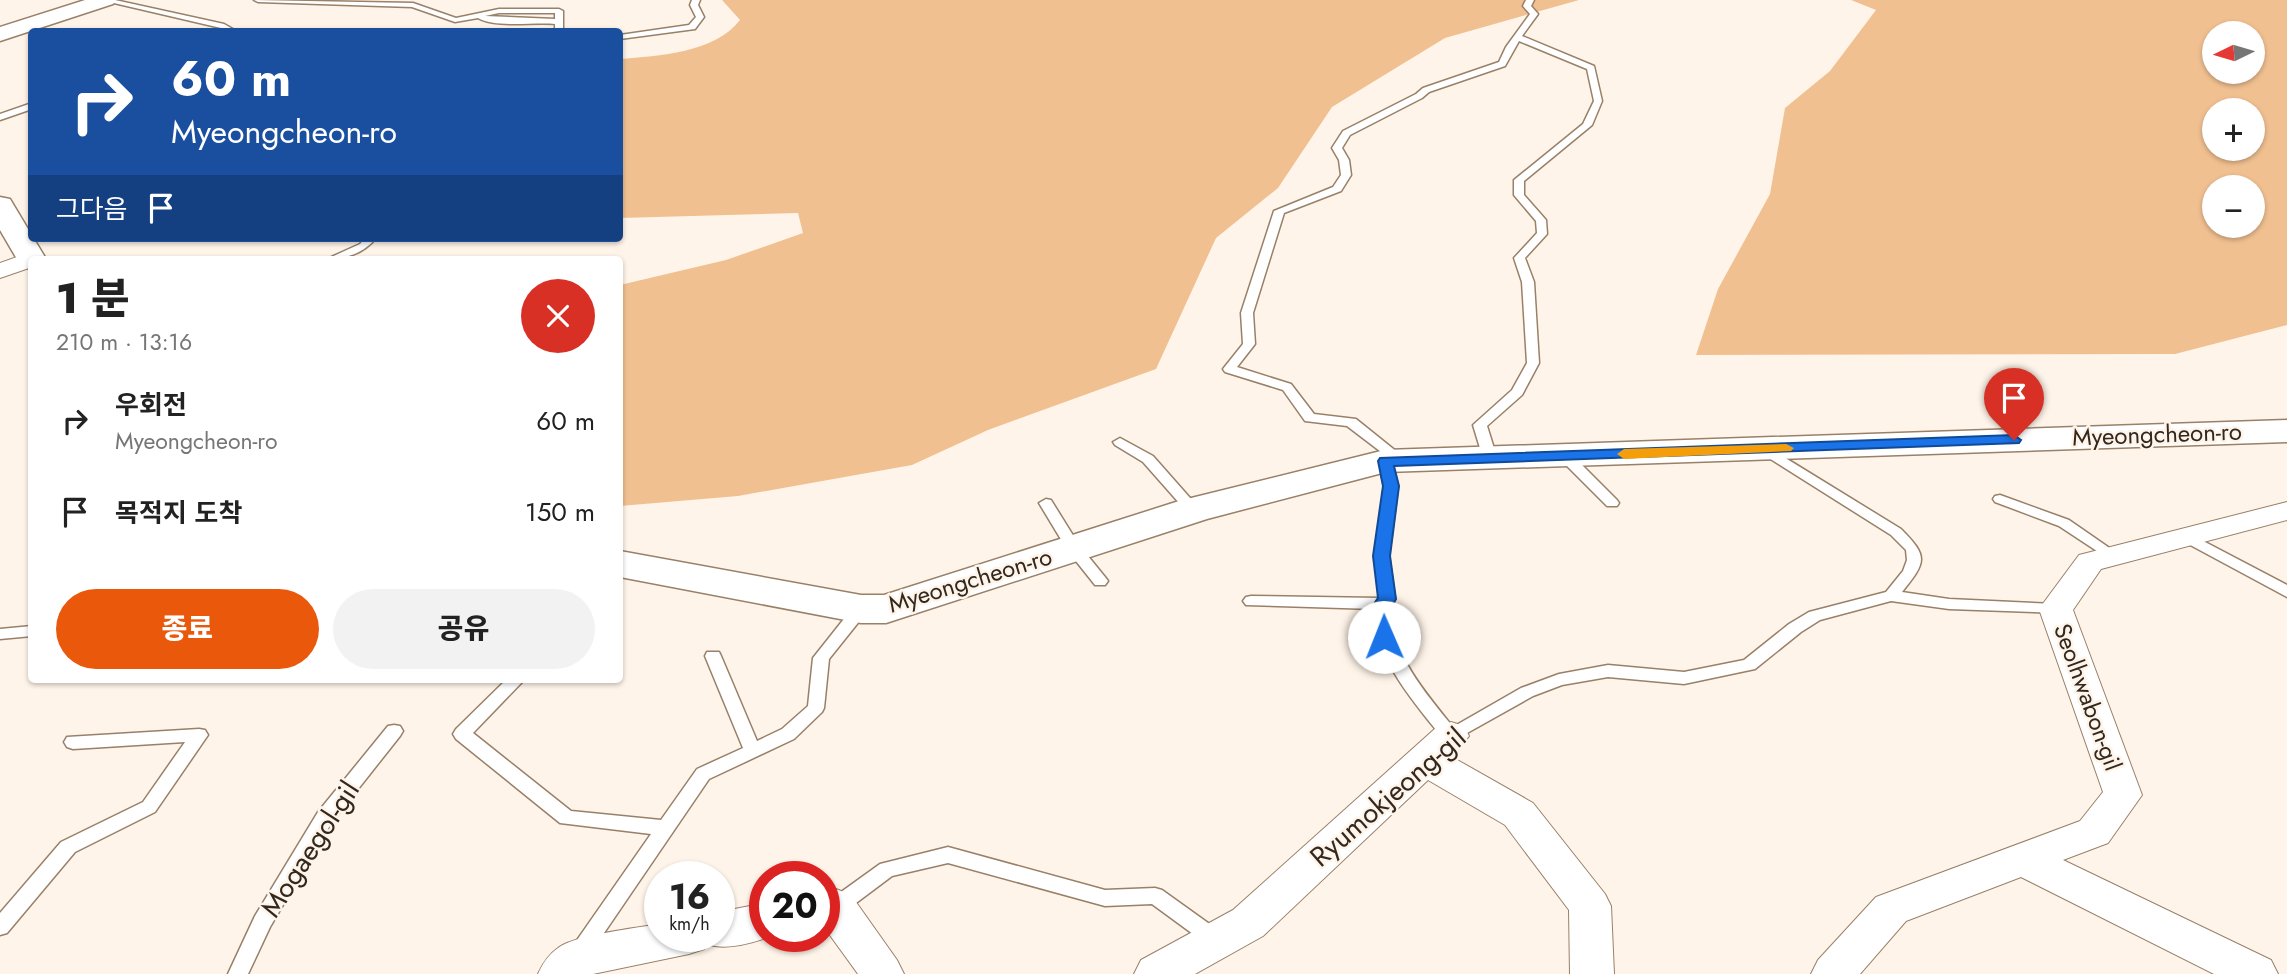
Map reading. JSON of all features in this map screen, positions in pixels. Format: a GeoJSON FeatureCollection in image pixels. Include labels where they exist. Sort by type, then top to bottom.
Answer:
{"type":"FeatureCollection","features":[{"type":"Feature","properties":{"kind":"street"},"geometry":{"type":"LineString","coordinates":[[0,26],[77,0]]}},
{"type":"Feature","properties":{"kind":"street"},"geometry":{"type":"LineString","coordinates":[[0,34],[105,0]]}},
{"type":"Feature","properties":{"kind":"street"},"geometry":{"type":"LineString","coordinates":[[4,219],[29,256]]}},
{"type":"Feature","properties":{"kind":"street"},"geometry":{"type":"LineString","coordinates":[[0,271],[28,260]]}},
{"type":"Feature","properties":{"kind":"street","name":"Myeongcheon-ro"},"geometry":{"type":"LineString","coordinates":[[623,569],[861,609],[886,609],[1193,510],[1393,461],[2287,431]]}},
{"type":"Feature","properties":{"kind":"street","name":"Seolhwabon-gil"},"geometry":{"type":"LineString","coordinates":[[1833,974],[1891,909],[2094,832],[2123,795],[2056,609],[2090,562],[2283,516]]}},
{"type":"Feature","properties":{"kind":"street"},"geometry":{"type":"LineString","coordinates":[[1438,748],[1519,814],[1590,906],[1592,974]]}},
{"type":"Feature","properties":{"kind":"street","name":"Ryumokjeong-gil"},"geometry":{"type":"LineString","coordinates":[[1156,974],[1248,923],[1438,748]]}},
{"type":"Feature","properties":{"kind":"street"},"geometry":{"type":"LineString","coordinates":[[2020,858],[2256,974]]}},
{"type":"Feature","properties":{"kind":"street"},"geometry":{"type":"LineString","coordinates":[[840,921],[882,974]]}},
{"type":"Feature","properties":{"kind":"street"},"geometry":{"type":"LineString","coordinates":[[567,967],[644,947]]}},
{"type":"Feature","properties":{"kind":"lane"},"geometry":{"type":"LineString","coordinates":[[105,0],[227,28]]}},
{"type":"Feature","properties":{"kind":"lane"},"geometry":{"type":"LineString","coordinates":[[258,0],[414,5],[455,20],[474,16],[508,23],[545,20],[560,27]]}},
{"type":"Feature","properties":{"kind":"lane"},"geometry":{"type":"LineString","coordinates":[[623,37],[692,27],[699,17],[694,5],[696,0]]}},
{"type":"Feature","properties":{"kind":"lane"},"geometry":{"type":"LineString","coordinates":[[1438,748],[1384,637],[1381,618],[1382,604],[1387,599],[1382,556],[1393,461],[1351,422],[1310,418],[1287,387],[1229,369],[1249,344],[1247,313],[1279,211],[1337,189],[1346,175],[1344,160],[1337,148],[1346,132],[1426,90],[1502,64],[1534,14],[1527,6],[1530,0]]}},
{"type":"Feature","properties":{"kind":"lane"},"geometry":{"type":"LineString","coordinates":[[1490,458],[1480,425],[1517,392],[1533,363],[1528,282],[1519,258],[1542,234],[1541,220],[1519,195],[1519,180],[1587,125],[1598,101],[1591,68],[1517,37]]}},
{"type":"Feature","properties":{"kind":"lane"},"geometry":{"type":"LineString","coordinates":[[0,117],[28,107]]}},
{"type":"Feature","properties":{"kind":"lane"},"geometry":{"type":"LineString","coordinates":[[339,256],[368,242]]}},
{"type":"Feature","properties":{"kind":"lane"},"geometry":{"type":"LineString","coordinates":[[1120,442],[1148,459],[1193,510]]}},
{"type":"Feature","properties":{"kind":"lane"},"geometry":{"type":"LineString","coordinates":[[1764,449],[1896,531],[1913,549],[1914,560],[1910,572],[1891,596]]}},
{"type":"Feature","properties":{"kind":"lane"},"geometry":{"type":"LineString","coordinates":[[1565,456],[1612,503]]}},
{"type":"Feature","properties":{"kind":"lane"},"geometry":{"type":"LineString","coordinates":[[2000,499],[2064,523],[2113,556]]}},
{"type":"Feature","properties":{"kind":"lane"},"geometry":{"type":"LineString","coordinates":[[1046,503],[1073,548],[1100,581]]}},
{"type":"Feature","properties":{"kind":"lane"},"geometry":{"type":"LineString","coordinates":[[2186,537],[2287,592]]}},
{"type":"Feature","properties":{"kind":"lane"},"geometry":{"type":"LineString","coordinates":[[1891,596],[1949,604],[2056,609]]}},
{"type":"Feature","properties":{"kind":"lane","name":"Ryumokjeong-gil"},"geometry":{"type":"LineString","coordinates":[[1438,748],[1527,692],[1559,680],[1608,671],[1684,678],[1749,665],[1795,628],[1815,616],[1891,596]]}},
{"type":"Feature","properties":{"kind":"lane"},"geometry":{"type":"LineString","coordinates":[[1251,601],[1382,604]]}},
{"type":"Feature","properties":{"kind":"lane"},"geometry":{"type":"LineString","coordinates":[[567,967],[703,775],[788,734],[816,708],[821,658],[861,609]]}},
{"type":"Feature","properties":{"kind":"lane"},"geometry":{"type":"LineString","coordinates":[[0,634],[28,631]]}},
{"type":"Feature","properties":{"kind":"lane"},"geometry":{"type":"LineString","coordinates":[[713,656],[753,751]]}},
{"type":"Feature","properties":{"kind":"lane"},"geometry":{"type":"LineString","coordinates":[[513,683],[462,734],[567,818],[666,828]]}},
{"type":"Feature","properties":{"kind":"lane","name":"Mogaegol-gil"},"geometry":{"type":"LineString","coordinates":[[238,974],[262,922],[325,817],[394,731]]}},
{"type":"Feature","properties":{"kind":"lane"},"geometry":{"type":"LineString","coordinates":[[0,927],[68,847],[149,807],[200,735],[74,743]]}},
{"type":"Feature","properties":{"kind":"lane"},"geometry":{"type":"LineString","coordinates":[[840,901],[887,870],[948,855],[1105,898],[1155,897],[1217,940]]}},
{"type":"Feature","properties":{"kind":"shaded area"},"geometry":{"type":"Polygon","coordinates":[[[722,0],[1579,0],[1445,38],[1332,107],[1278,188],[1216,238],[1156,369],[988,430],[912,465],[738,496],[623,506],[623,284],[726,260],[803,233],[798,213],[623,218],[623,59],[685,51],[701,46],[716,40],[740,20],[722,0]]]}},
{"type":"Feature","properties":{"kind":"shaded area"},"geometry":{"type":"Polygon","coordinates":[[[1851,0],[2287,0],[2287,325],[2175,354],[1696,355],[1718,289],[1770,194],[1785,108],[1830,71],[1876,10],[1851,0]]]}},
{"type":"Feature","properties":{"kind":"slow traffic"},"geometry":{"type":"LineString","coordinates":[[1624,454],[1786,448]]}},
{"type":"Feature","properties":{"kind":"route"},"geometry":{"type":"LineString","coordinates":[[1384,637],[1382,604],[1387,599],[1382,556],[1391,486],[1385,461],[2014,440]]}}]}
